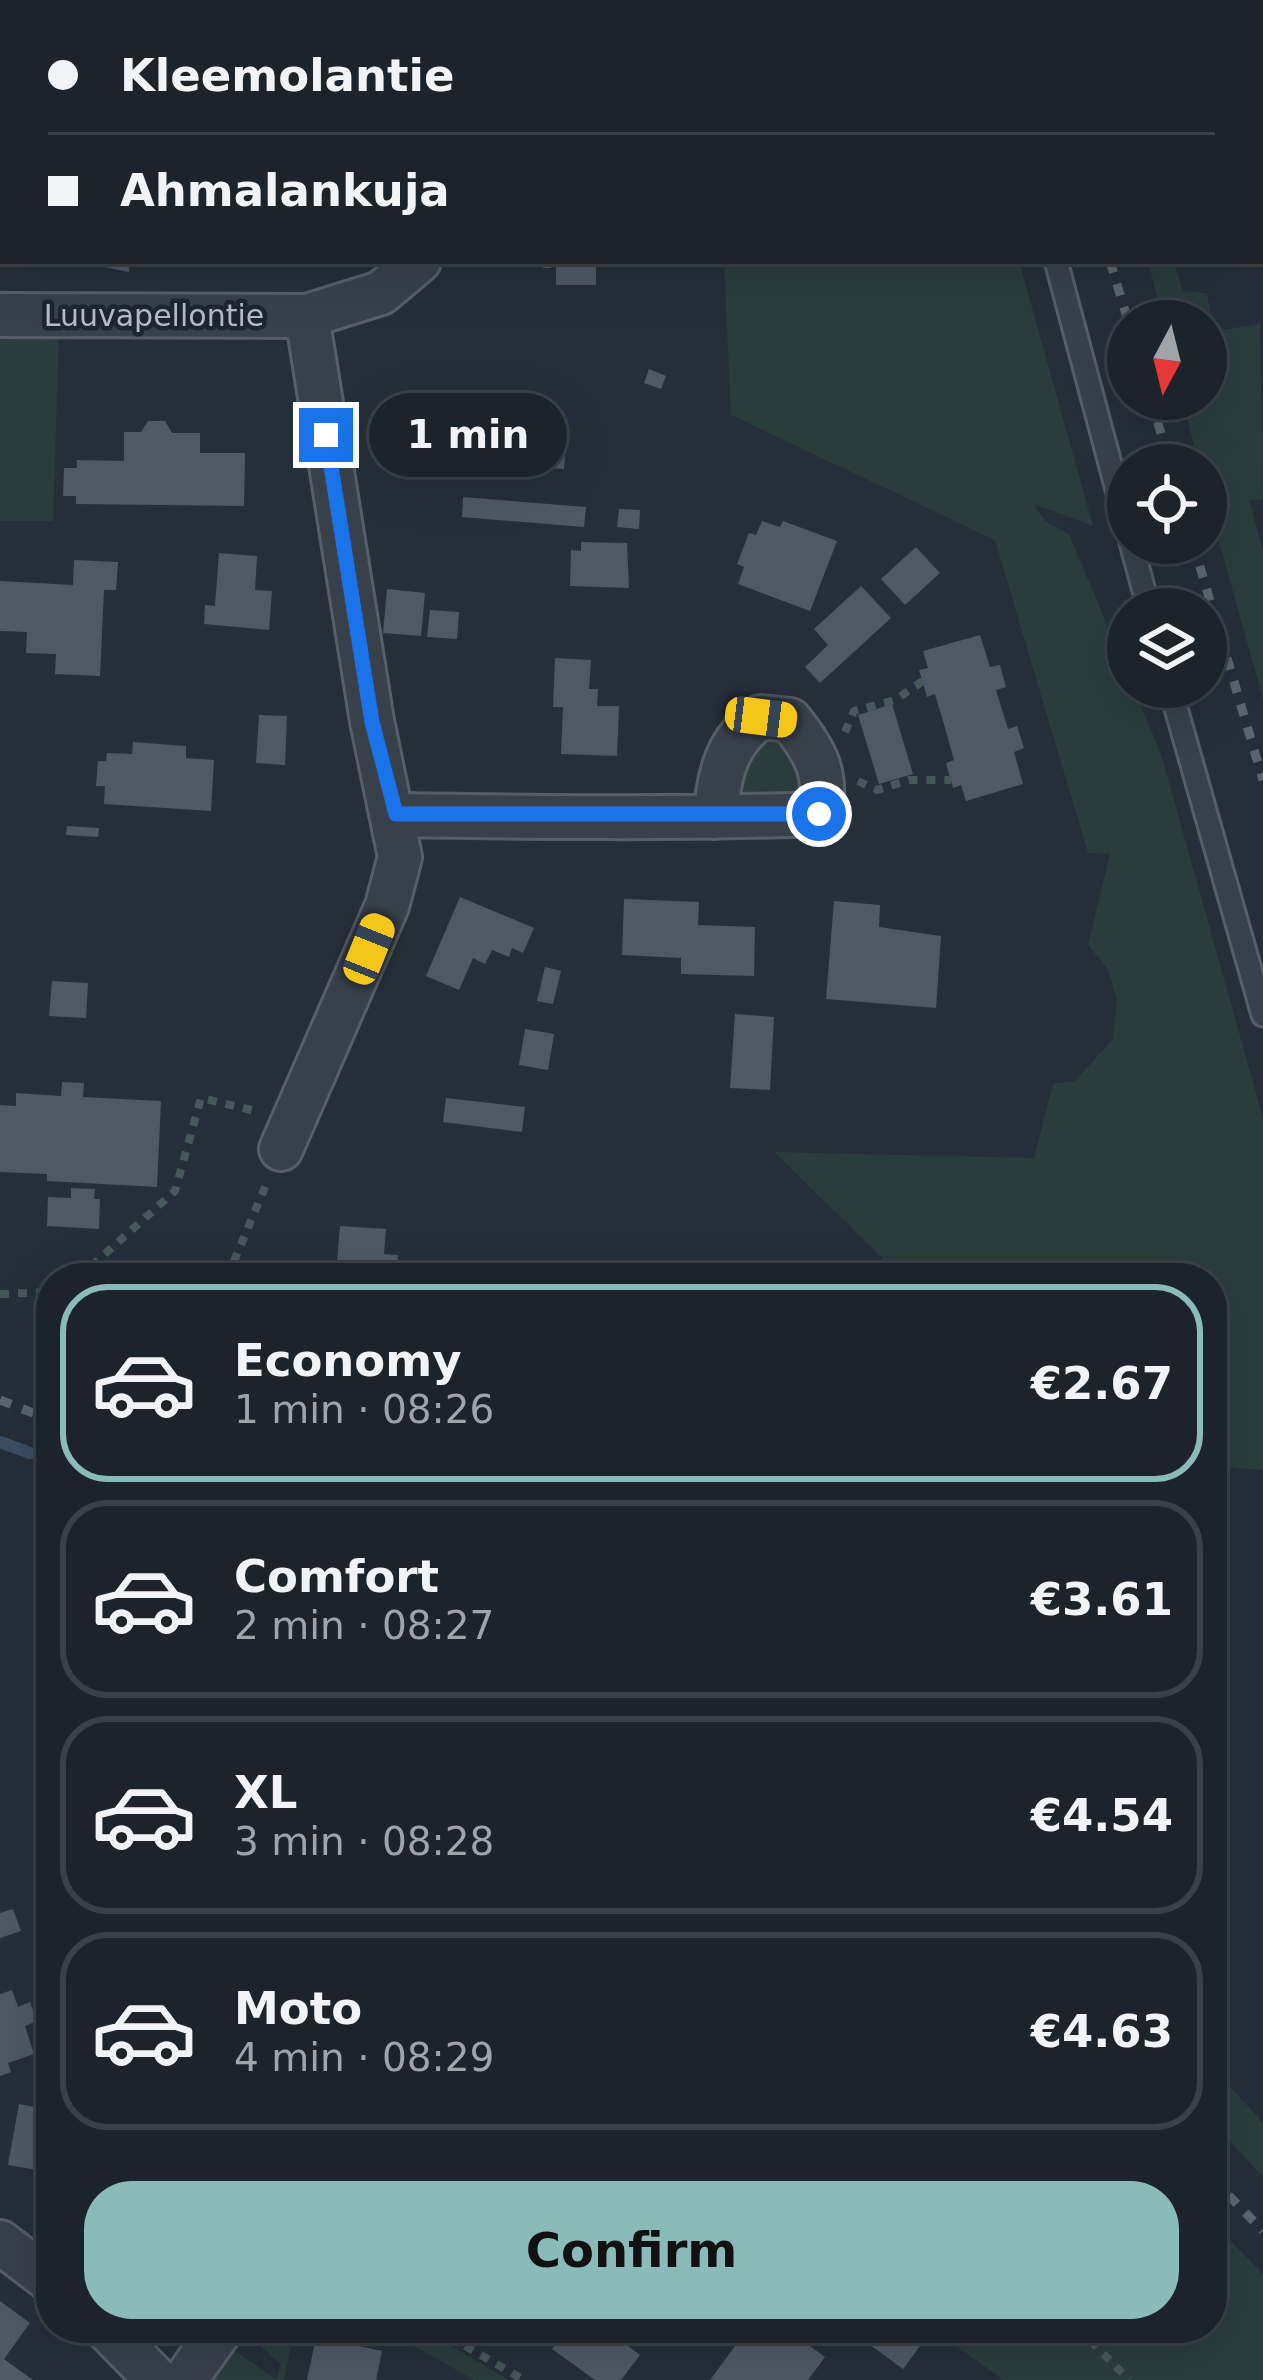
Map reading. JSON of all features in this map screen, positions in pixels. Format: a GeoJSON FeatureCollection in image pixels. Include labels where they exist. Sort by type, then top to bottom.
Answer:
{"type":"FeatureCollection","features":[{"type":"Feature","properties":{"kind":"street","name":"Luuvapellontie"},"geometry":{"type":"LineString","coordinates":[[0,315],[307,316],[381,293],[415,264]]}},
{"type":"Feature","properties":{"kind":"street"},"geometry":{"type":"LineString","coordinates":[[290,1135],[387,906],[400,857],[396,814],[372,722],[307,316]]}},
{"type":"Feature","properties":{"kind":"street"},"geometry":{"type":"LineString","coordinates":[[396,814],[715,817]]}},
{"type":"Feature","properties":{"kind":"street"},"geometry":{"type":"LineString","coordinates":[[0,2242],[36,2270]]}},
{"type":"Feature","properties":{"kind":"street"},"geometry":{"type":"LineString","coordinates":[[121,2343],[157,2380]]}},
{"type":"Feature","properties":{"kind":"street"},"geometry":{"type":"LineString","coordinates":[[185,2380],[211,2343]]}},
{"type":"Feature","properties":{"kind":"lane"},"geometry":{"type":"LineString","coordinates":[[1057,264],[1107,452]]}},
{"type":"Feature","properties":{"kind":"lane"},"geometry":{"type":"LineString","coordinates":[[1175,708],[1263,1015]]}},
{"type":"Feature","properties":{"kind":"path"},"geometry":{"type":"LineString","coordinates":[[845,734],[854,711],[895,700],[922,681]]}},
{"type":"Feature","properties":{"kind":"path"},"geometry":{"type":"LineString","coordinates":[[857,780],[877,790],[909,780],[952,780]]}},
{"type":"Feature","properties":{"kind":"path"},"geometry":{"type":"LineString","coordinates":[[94,1263],[175,1191],[201,1098],[290,1135],[234,1263]]}},
{"type":"Feature","properties":{"kind":"path"},"geometry":{"type":"LineString","coordinates":[[0,1294],[36,1293]]}},
{"type":"Feature","properties":{"kind":"path"},"geometry":{"type":"LineString","coordinates":[[460,2343],[524,2380]]}},
{"type":"Feature","properties":{"kind":"path"},"geometry":{"type":"LineString","coordinates":[[1093,2343],[1129,2380]]}},
{"type":"Feature","properties":{"kind":"green space"},"geometry":{"type":"Polygon","coordinates":[[[724,264],[1020,264],[1093,526],[1034,504],[1045,521],[1069,534],[1107,625],[1107,708],[1142,708],[1161,754],[1263,1118],[1263,1470],[1227,1467],[1227,1263],[888,1263],[774,1152],[1034,1158],[1053,1084],[1075,1081],[1113,1039],[1117,1001],[1109,971],[1088,945],[1110,854],[1088,853],[995,540],[731,415],[724,264]]]}},
{"type":"Feature","properties":{"kind":"green space"},"geometry":{"type":"Polygon","coordinates":[[[1149,264],[1175,264],[1183,292],[1207,293],[1208,300],[1158,300],[1149,264]]]}},
{"type":"Feature","properties":{"kind":"green space"},"geometry":{"type":"Polygon","coordinates":[[[1260,324],[1263,499],[1249,501],[1263,549],[1263,699],[1225,564],[1227,444],[1194,444],[1187,420],[1227,420],[1227,329],[1260,324]]]}},
{"type":"Feature","properties":{"kind":"green space"},"geometry":{"type":"Polygon","coordinates":[[[0,330],[59,330],[53,521],[0,521],[0,330]]]}},
{"type":"Feature","properties":{"kind":"green space"},"geometry":{"type":"Polygon","coordinates":[[[757,731],[791,739],[812,795],[736,798],[757,731]]]}},
{"type":"Feature","properties":{"kind":"green space"},"geometry":{"type":"Polygon","coordinates":[[[1227,2083],[1263,2123],[1263,2177],[1227,2138],[1227,2083]]]}},
{"type":"Feature","properties":{"kind":"green space"},"geometry":{"type":"Polygon","coordinates":[[[1227,2237],[1263,2274],[1263,2380],[1003,2380],[952,2343],[1227,2343],[1227,2237]]]}},
{"type":"Feature","properties":{"kind":"green space"},"geometry":{"type":"Polygon","coordinates":[[[256,2343],[292,2343],[284,2380],[207,2380],[232,2349],[276,2379],[281,2364],[256,2343]]]}},
{"type":"Feature","properties":{"kind":"green space"},"geometry":{"type":"Polygon","coordinates":[[[409,2343],[446,2343],[509,2380],[474,2380],[409,2343]]]}},
{"type":"Feature","properties":{"kind":"building"},"geometry":{"type":"Polygon","coordinates":[[[90,264],[130,264],[129,272],[90,264]]]}},
{"type":"Feature","properties":{"kind":"building"},"geometry":{"type":"Polygon","coordinates":[[[556,264],[596,264],[596,285],[556,285],[556,264]]]}},
{"type":"Feature","properties":{"kind":"building"},"geometry":{"type":"Polygon","coordinates":[[[649,369],[666,376],[661,389],[644,383],[649,369]]]}},
{"type":"Feature","properties":{"kind":"building"},"geometry":{"type":"Polygon","coordinates":[[[476,391],[527,394],[526,414],[557,416],[556,439],[566,440],[564,469],[472,464],[476,391]]]}},
{"type":"Feature","properties":{"kind":"building"},"geometry":{"type":"Polygon","coordinates":[[[148,421],[165,421],[172,433],[200,433],[200,453],[245,453],[244,506],[76,504],[76,496],[63,496],[64,468],[77,468],[77,460],[124,461],[124,432],[141,432],[148,421]]]}},
{"type":"Feature","properties":{"kind":"building"},"geometry":{"type":"Polygon","coordinates":[[[463,497],[586,507],[584,527],[462,517],[463,497]]]}},
{"type":"Feature","properties":{"kind":"building"},"geometry":{"type":"Polygon","coordinates":[[[619,509],[640,510],[639,529],[617,527],[619,509]]]}},
{"type":"Feature","properties":{"kind":"building"},"geometry":{"type":"Polygon","coordinates":[[[762,521],[780,527],[783,521],[837,541],[810,611],[738,584],[744,567],[737,564],[749,533],[756,535],[762,521]]]}},
{"type":"Feature","properties":{"kind":"building"},"geometry":{"type":"Polygon","coordinates":[[[581,542],[627,543],[629,588],[570,586],[571,550],[581,551],[581,542]]]}},
{"type":"Feature","properties":{"kind":"building"},"geometry":{"type":"Polygon","coordinates":[[[916,547],[940,573],[905,605],[881,579],[916,547]]]}},
{"type":"Feature","properties":{"kind":"building"},"geometry":{"type":"Polygon","coordinates":[[[219,553],[257,556],[255,590],[272,591],[269,630],[204,624],[205,605],[215,606],[219,553]]]}},
{"type":"Feature","properties":{"kind":"building"},"geometry":{"type":"Polygon","coordinates":[[[74,560],[118,562],[116,590],[104,590],[100,676],[55,674],[56,654],[26,653],[27,632],[0,631],[0,581],[73,585],[74,560]]]}},
{"type":"Feature","properties":{"kind":"building"},"geometry":{"type":"Polygon","coordinates":[[[861,586],[891,618],[820,683],[805,667],[828,645],[814,629],[861,586]]]}},
{"type":"Feature","properties":{"kind":"building"},"geometry":{"type":"Polygon","coordinates":[[[387,589],[425,593],[421,636],[383,633],[387,589]]]}},
{"type":"Feature","properties":{"kind":"building"},"geometry":{"type":"Polygon","coordinates":[[[430,610],[459,612],[457,639],[427,637],[430,610]]]}},
{"type":"Feature","properties":{"kind":"building"},"geometry":{"type":"Polygon","coordinates":[[[980,635],[990,667],[1000,665],[1006,687],[996,690],[1008,729],[1017,726],[1024,748],[1014,752],[1023,784],[966,801],[961,785],[953,788],[946,763],[954,760],[945,728],[935,694],[927,697],[919,670],[928,668],[923,651],[980,635]]]}},
{"type":"Feature","properties":{"kind":"building"},"geometry":{"type":"Polygon","coordinates":[[[555,658],[591,660],[589,689],[598,689],[597,706],[619,706],[617,756],[561,754],[563,707],[553,707],[555,658]]]}},
{"type":"Feature","properties":{"kind":"building"},"geometry":{"type":"Polygon","coordinates":[[[892,704],[913,774],[879,784],[858,715],[892,704]]]}},
{"type":"Feature","properties":{"kind":"building"},"geometry":{"type":"Polygon","coordinates":[[[259,715],[287,716],[285,765],[256,763],[259,715]]]}},
{"type":"Feature","properties":{"kind":"building"},"geometry":{"type":"Polygon","coordinates":[[[133,742],[186,746],[186,758],[214,760],[211,811],[104,804],[105,786],[96,786],[98,761],[106,761],[107,753],[132,754],[133,742]]]}},
{"type":"Feature","properties":{"kind":"building"},"geometry":{"type":"Polygon","coordinates":[[[67,826],[99,828],[98,837],[66,835],[67,826]]]}},
{"type":"Feature","properties":{"kind":"building"},"geometry":{"type":"Polygon","coordinates":[[[460,897],[534,928],[523,953],[512,948],[509,957],[492,950],[485,964],[473,958],[459,990],[426,976],[460,897]]]}},
{"type":"Feature","properties":{"kind":"building"},"geometry":{"type":"Polygon","coordinates":[[[624,899],[699,902],[698,925],[755,927],[754,976],[681,974],[681,958],[622,955],[624,899]]]}},
{"type":"Feature","properties":{"kind":"building"},"geometry":{"type":"Polygon","coordinates":[[[834,901],[880,905],[879,927],[941,936],[936,1008],[826,999],[834,901]]]}},
{"type":"Feature","properties":{"kind":"building"},"geometry":{"type":"Polygon","coordinates":[[[545,967],[561,971],[553,1004],[537,1001],[545,967]]]}},
{"type":"Feature","properties":{"kind":"building"},"geometry":{"type":"Polygon","coordinates":[[[52,981],[88,983],[86,1018],[49,1016],[52,981]]]}},
{"type":"Feature","properties":{"kind":"building"},"geometry":{"type":"Polygon","coordinates":[[[735,1014],[774,1017],[770,1090],[730,1088],[735,1014]]]}},
{"type":"Feature","properties":{"kind":"building"},"geometry":{"type":"Polygon","coordinates":[[[525,1029],[554,1034],[548,1070],[519,1065],[525,1029]]]}},
{"type":"Feature","properties":{"kind":"building"},"geometry":{"type":"Polygon","coordinates":[[[62,1082],[84,1083],[83,1097],[161,1101],[157,1187],[47,1181],[47,1174],[0,1172],[0,1105],[16,1106],[16,1093],[61,1096],[62,1082]]]}},
{"type":"Feature","properties":{"kind":"building"},"geometry":{"type":"Polygon","coordinates":[[[446,1098],[525,1107],[522,1132],[443,1122],[446,1098]]]}},
{"type":"Feature","properties":{"kind":"building"},"geometry":{"type":"Polygon","coordinates":[[[71,1188],[95,1189],[94,1199],[100,1199],[99,1229],[47,1226],[48,1197],[71,1198],[71,1188]]]}},
{"type":"Feature","properties":{"kind":"building"},"geometry":{"type":"Polygon","coordinates":[[[340,1226],[386,1229],[384,1254],[398,1255],[397,1263],[337,1263],[340,1226]]]}},
{"type":"Feature","properties":{"kind":"building"},"geometry":{"type":"Polygon","coordinates":[[[13,1909],[21,1931],[0,1938],[0,1913],[13,1909]]]}},
{"type":"Feature","properties":{"kind":"building"},"geometry":{"type":"Polygon","coordinates":[[[12,1990],[18,2007],[30,2002],[36,2021],[25,2026],[34,2054],[8,2063],[11,2072],[0,2076],[0,1994],[12,1990]]]}},
{"type":"Feature","properties":{"kind":"building"},"geometry":{"type":"Polygon","coordinates":[[[19,2104],[36,2107],[36,2170],[8,2165],[19,2104]]]}},
{"type":"Feature","properties":{"kind":"building"},"geometry":{"type":"Polygon","coordinates":[[[0,2301],[30,2323],[4,2359],[33,2380],[0,2380],[0,2301]]]}},
{"type":"Feature","properties":{"kind":"building"},"geometry":{"type":"Polygon","coordinates":[[[315,2343],[382,2351],[376,2380],[307,2380],[315,2343]]]}},
{"type":"Feature","properties":{"kind":"building"},"geometry":{"type":"Polygon","coordinates":[[[557,2343],[624,2343],[640,2355],[621,2380],[595,2380],[552,2349],[557,2343]]]}},
{"type":"Feature","properties":{"kind":"building"},"geometry":{"type":"Polygon","coordinates":[[[737,2343],[806,2343],[825,2357],[808,2380],[710,2380],[737,2343]]]}},
{"type":"Feature","properties":{"kind":"building"},"geometry":{"type":"Polygon","coordinates":[[[867,2343],[922,2343],[903,2369],[867,2343]]]}},
{"type":"Feature","properties":{"kind":"waterway"},"geometry":{"type":"LineString","coordinates":[[0,1442],[30,1453]]}},
{"type":"Feature","properties":{"kind":"railway"},"geometry":{"type":"LineString","coordinates":[[1111,264],[1122,300]]}},
{"type":"Feature","properties":{"kind":"railway"},"geometry":{"type":"LineString","coordinates":[[1157,420],[1164,444]]}},
{"type":"Feature","properties":{"kind":"railway"},"geometry":{"type":"LineString","coordinates":[[1199,564],[1263,780]]}},
{"type":"Feature","properties":{"kind":"railway"},"geometry":{"type":"LineString","coordinates":[[0,1400],[36,1414]]}},
{"type":"Feature","properties":{"kind":"railway"},"geometry":{"type":"LineString","coordinates":[[1227,2194],[1263,2231]]}},
{"type":"Feature","properties":{"kind":"route"},"geometry":{"type":"LineString","coordinates":[[326,435],[372,722],[396,814],[633,818],[819,814]]}}]}
